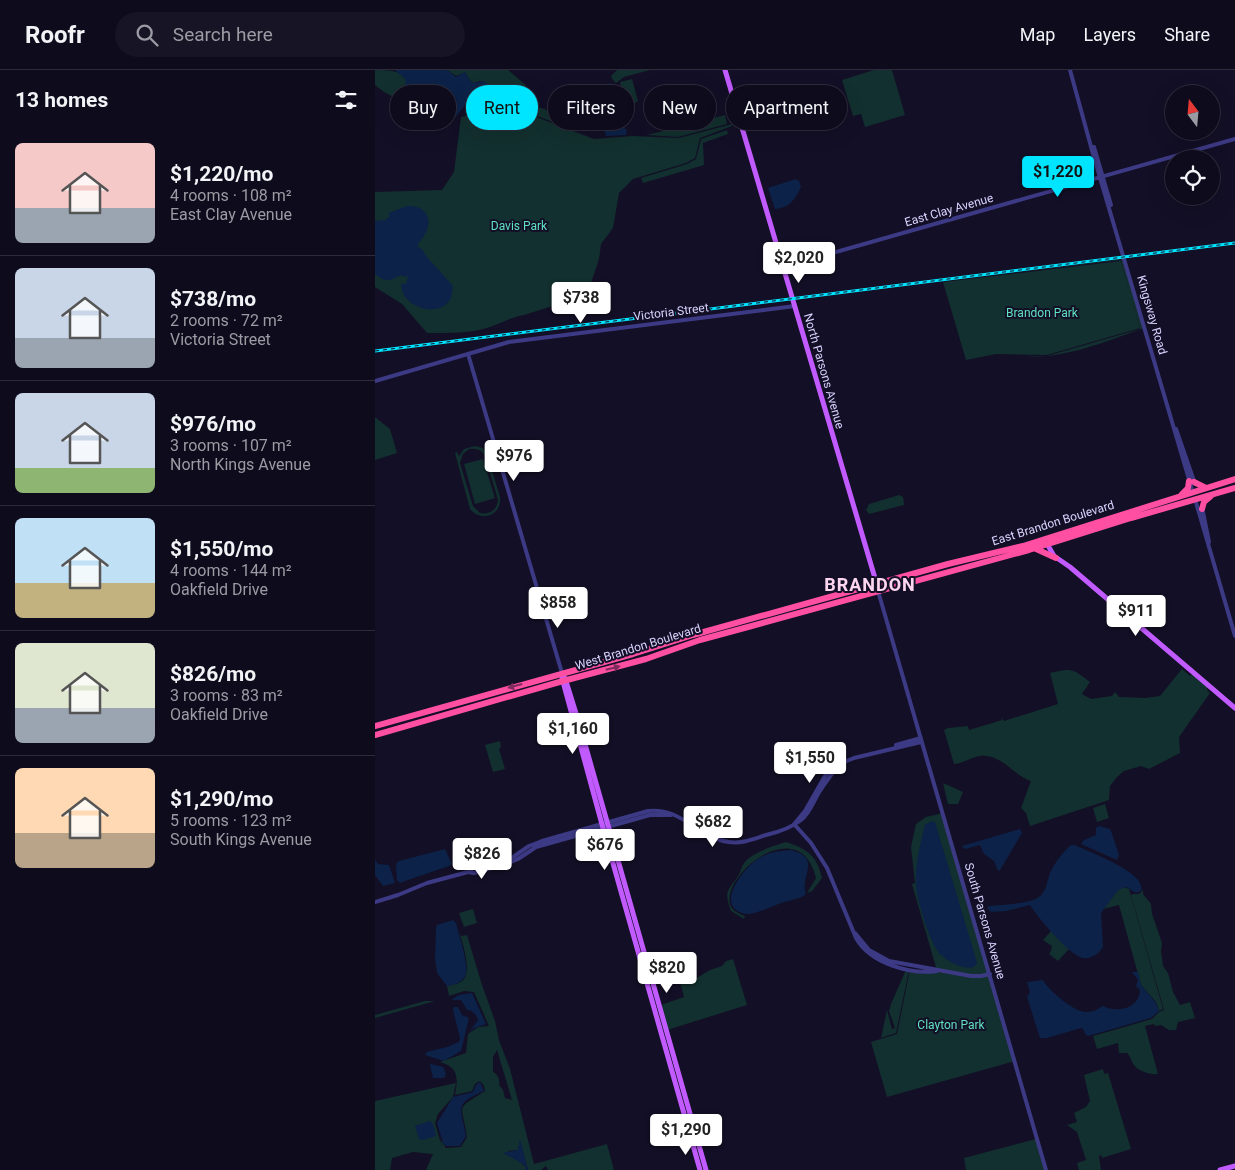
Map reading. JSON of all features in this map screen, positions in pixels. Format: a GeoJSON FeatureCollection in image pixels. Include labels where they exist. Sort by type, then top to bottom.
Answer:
{"type":"FeatureCollection","features":[{"type":"Feature","properties":{"kind":"highway","name":"East Brandon Boulevard"},"geometry":{"type":"LineString","coordinates":[[877,588],[1046,542],[1196,495],[1205,488],[1235,480]]}},
{"type":"Feature","properties":{"kind":"highway"},"geometry":{"type":"LineString","coordinates":[[1180,496],[1192,481],[1205,488]]}},
{"type":"Feature","properties":{"kind":"highway","name":"East Brandon Boulevard"},"geometry":{"type":"LineString","coordinates":[[877,588],[1034,548],[1046,542],[1180,496],[1214,494],[1235,488]]}},
{"type":"Feature","properties":{"kind":"highway"},"geometry":{"type":"LineString","coordinates":[[1202,509],[1205,500],[1214,494]]}},
{"type":"Feature","properties":{"kind":"highway"},"geometry":{"type":"LineString","coordinates":[[1034,548],[1056,558]]}},
{"type":"Feature","properties":{"kind":"highway"},"geometry":{"type":"LineString","coordinates":[[772,616],[787,612],[789,609],[877,588]]}},
{"type":"Feature","properties":{"kind":"highway","name":"West Brandon Boulevard"},"geometry":{"type":"LineString","coordinates":[[375,727],[462,700],[877,588]]}},
{"type":"Feature","properties":{"kind":"highway","name":"West Brandon Boulevard"},"geometry":{"type":"LineString","coordinates":[[375,735],[646,659],[700,640],[752,625],[772,616]]}},
{"type":"Feature","properties":{"kind":"highway"},"geometry":{"type":"LineString","coordinates":[[646,659],[648,654],[666,648],[669,643]]}},
{"type":"Feature","properties":{"kind":"highway"},"geometry":{"type":"LineString","coordinates":[[434,718],[440,712],[461,705],[462,700]]}},
{"type":"Feature","properties":{"kind":"highway"},"geometry":{"type":"LineString","coordinates":[[411,716],[411,725]]}},
{"type":"Feature","properties":{"kind":"main road","name":"North Parsons Avenue"},"geometry":{"type":"LineString","coordinates":[[725,70],[877,588]]}},
{"type":"Feature","properties":{"kind":"main road"},"geometry":{"type":"LineString","coordinates":[[1046,542],[1056,558],[1071,567],[1235,708]]}},
{"type":"Feature","properties":{"kind":"main road"},"geometry":{"type":"LineString","coordinates":[[562,673],[706,1170]]}},
{"type":"Feature","properties":{"kind":"main road"},"geometry":{"type":"LineString","coordinates":[[605,825],[608,847],[700,1170]]}},
{"type":"Feature","properties":{"kind":"main road"},"geometry":{"type":"LineString","coordinates":[[608,847],[619,876],[623,880]]}},
{"type":"Feature","properties":{"kind":"main road"},"geometry":{"type":"LineString","coordinates":[[1220,1170],[1235,1166]]}},
{"type":"Feature","properties":{"kind":"street","name":"Kingsway Road"},"geometry":{"type":"LineString","coordinates":[[1070,70],[1171,416],[1196,495]]}},
{"type":"Feature","properties":{"kind":"street","name":"East Clay Avenue"},"geometry":{"type":"LineString","coordinates":[[783,266],[1235,139]]}},
{"type":"Feature","properties":{"kind":"street","name":"Victoria Street"},"geometry":{"type":"LineString","coordinates":[[375,381],[515,342],[795,306]]}},
{"type":"Feature","properties":{"kind":"street"},"geometry":{"type":"LineString","coordinates":[[468,354],[562,673]]}},
{"type":"Feature","properties":{"kind":"street"},"geometry":{"type":"LineString","coordinates":[[1196,495],[1202,509],[1210,549]]}},
{"type":"Feature","properties":{"kind":"street"},"geometry":{"type":"LineString","coordinates":[[1196,495],[1235,636]]}},
{"type":"Feature","properties":{"kind":"street","name":"South Parsons Avenue"},"geometry":{"type":"LineString","coordinates":[[877,588],[1046,1170]]}},
{"type":"Feature","properties":{"kind":"street"},"geometry":{"type":"LineString","coordinates":[[375,902],[427,883],[468,872],[473,868],[513,857],[535,843],[605,825],[653,810],[677,816],[711,836],[729,842],[740,842],[757,838],[780,831],[806,816],[815,796],[831,773],[841,763],[921,740]]}},
{"type":"Feature","properties":{"kind":"street"},"geometry":{"type":"LineString","coordinates":[[794,824],[811,843],[827,868],[857,940],[874,957],[884,963],[905,968],[976,976],[989,974]]}},
{"type":"Feature","properties":{"kind":"green space"},"geometry":{"type":"Polygon","coordinates":[[[375,70],[396,72],[401,74],[406,81],[406,85],[390,85],[390,95],[375,85],[375,70]]]}},
{"type":"Feature","properties":{"kind":"green space"},"geometry":{"type":"Polygon","coordinates":[[[447,70],[508,70],[525,85],[490,85],[480,81],[474,83],[470,81],[465,72],[455,76],[447,70]]]}},
{"type":"Feature","properties":{"kind":"green space"},"geometry":{"type":"Polygon","coordinates":[[[617,70],[650,70],[624,77],[616,83],[611,76],[617,70]]]}},
{"type":"Feature","properties":{"kind":"green space"},"geometry":{"type":"Polygon","coordinates":[[[874,70],[892,70],[905,115],[865,127],[861,114],[853,116],[847,96],[847,85],[844,85],[842,80],[874,70]]]}},
{"type":"Feature","properties":{"kind":"green space"},"geometry":{"type":"Polygon","coordinates":[[[632,79],[634,85],[621,85],[620,82],[632,79]]]}},
{"type":"Feature","properties":{"kind":"green space"},"geometry":{"type":"Polygon","coordinates":[[[634,86],[638,101],[634,104],[634,86]]]}},
{"type":"Feature","properties":{"kind":"green space"},"geometry":{"type":"Polygon","coordinates":[[[538,107],[548,112],[548,120],[538,116],[538,107]]]}},
{"type":"Feature","properties":{"kind":"green space"},"geometry":{"type":"Polygon","coordinates":[[[725,115],[726,124],[716,127],[716,117],[725,115]]]}},
{"type":"Feature","properties":{"kind":"green space","name":"Davis Park"},"geometry":{"type":"Polygon","coordinates":[[[466,116],[466,130],[538,130],[538,118],[548,121],[548,130],[570,130],[594,139],[633,136],[679,138],[716,130],[716,128],[726,126],[726,128],[700,138],[695,158],[686,163],[633,179],[619,193],[613,228],[601,244],[599,259],[587,295],[475,331],[427,333],[402,304],[375,287],[375,192],[442,190],[454,172],[461,117],[466,116]]]}},
{"type":"Feature","properties":{"kind":"green space"},"geometry":{"type":"Polygon","coordinates":[[[666,130],[704,130],[678,137],[647,135],[666,130]]]}},
{"type":"Feature","properties":{"kind":"green space"},"geometry":{"type":"Polygon","coordinates":[[[727,130],[728,134],[703,143],[704,165],[643,183],[641,178],[687,164],[696,159],[701,139],[727,130]]]}},
{"type":"Feature","properties":{"kind":"green space"},"geometry":{"type":"Polygon","coordinates":[[[1123,259],[1144,328],[1086,348],[1048,356],[1140,329],[1121,260],[944,281],[1123,259]]]}},
{"type":"Feature","properties":{"kind":"green space","name":"Brandon Park"},"geometry":{"type":"Polygon","coordinates":[[[1121,261],[1140,328],[1047,355],[996,354],[966,360],[943,282],[1121,261]]]}},
{"type":"Feature","properties":{"kind":"green space"},"geometry":{"type":"Polygon","coordinates":[[[375,417],[390,429],[397,453],[375,460],[375,417]]]}},
{"type":"Feature","properties":{"kind":"green space"},"geometry":{"type":"Polygon","coordinates":[[[475,446],[483,448],[487,454],[500,497],[498,508],[490,515],[480,516],[470,509],[455,453],[457,452],[459,456],[464,449],[475,446]],[[469,449],[463,454],[460,463],[473,506],[480,513],[487,513],[495,509],[498,500],[484,454],[476,449],[469,449]]]}},
{"type":"Feature","properties":{"kind":"green space"},"geometry":{"type":"Polygon","coordinates":[[[483,459],[495,498],[475,504],[464,464],[483,459]]]}},
{"type":"Feature","properties":{"kind":"green space"},"geometry":{"type":"Polygon","coordinates":[[[899,495],[903,497],[904,505],[869,514],[866,510],[869,504],[899,495]]]}},
{"type":"Feature","properties":{"kind":"green space"},"geometry":{"type":"Polygon","coordinates":[[[1182,669],[1190,676],[1192,674],[1208,687],[1207,690],[1210,693],[1179,737],[1180,753],[1149,769],[1141,766],[1124,771],[1110,786],[1109,800],[1030,826],[1026,813],[1021,808],[1031,781],[1019,775],[1001,761],[988,756],[980,756],[954,764],[944,730],[968,726],[969,730],[1002,720],[1001,717],[1004,721],[1058,704],[1050,673],[1071,670],[1079,674],[1090,682],[1082,694],[1091,699],[1112,696],[1115,692],[1119,697],[1146,698],[1160,696],[1182,669]]]}},
{"type":"Feature","properties":{"kind":"green space"},"geometry":{"type":"Polygon","coordinates":[[[500,741],[501,747],[499,749],[505,769],[493,772],[485,745],[500,741]]]}},
{"type":"Feature","properties":{"kind":"green space"},"geometry":{"type":"Polygon","coordinates":[[[943,783],[963,792],[958,804],[948,804],[943,783]]]}},
{"type":"Feature","properties":{"kind":"green space"},"geometry":{"type":"Polygon","coordinates":[[[1105,804],[1109,818],[1097,822],[1093,808],[1105,804]]]}},
{"type":"Feature","properties":{"kind":"green space","name":"Clayton Park"},"geometry":{"type":"Polygon","coordinates":[[[943,813],[1015,1061],[887,1097],[871,1042],[897,1034],[910,969],[945,973],[937,971],[912,884],[915,883],[911,847],[916,824],[926,817],[943,813]]]}},
{"type":"Feature","properties":{"kind":"green space"},"geometry":{"type":"Polygon","coordinates":[[[786,842],[806,851],[817,864],[822,878],[812,891],[807,893],[816,878],[807,858],[793,849],[777,850],[761,857],[746,868],[735,882],[730,896],[732,908],[745,916],[744,919],[731,911],[727,895],[744,864],[758,853],[786,842]]]}},
{"type":"Feature","properties":{"kind":"green space"},"geometry":{"type":"Polygon","coordinates":[[[1124,887],[1129,889],[1163,1009],[1159,1011],[1156,1002],[1141,985],[1119,905],[1103,909],[1118,890],[1124,887]]]}},
{"type":"Feature","properties":{"kind":"green space"},"geometry":{"type":"Polygon","coordinates":[[[1143,890],[1143,894],[1151,904],[1152,914],[1162,943],[1163,966],[1168,973],[1173,992],[1180,1005],[1190,1002],[1195,1018],[1178,1022],[1176,1030],[1169,1030],[1161,1025],[1155,1026],[1154,1024],[1145,1026],[1158,1074],[1138,1069],[1127,1053],[1119,1053],[1118,1043],[1097,1049],[1093,1036],[1152,1019],[1164,1010],[1131,895],[1139,894],[1143,890]]]}},
{"type":"Feature","properties":{"kind":"green space"},"geometry":{"type":"Polygon","coordinates":[[[473,909],[477,923],[464,927],[459,913],[473,909]]]}},
{"type":"Feature","properties":{"kind":"green space"},"geometry":{"type":"Polygon","coordinates":[[[459,931],[461,936],[467,935],[495,1021],[499,1040],[510,1069],[534,1164],[607,1144],[614,1170],[548,1170],[546,1166],[541,1170],[528,1170],[520,1141],[518,1150],[508,1151],[525,1166],[525,1170],[426,1170],[433,1154],[413,1152],[392,1158],[390,1170],[375,1170],[375,1101],[456,1083],[453,1097],[438,1114],[435,1123],[443,1151],[440,1139],[446,1148],[461,1147],[467,1137],[462,1112],[464,1105],[485,1091],[480,1081],[475,1084],[472,1091],[455,1095],[457,1084],[456,1074],[451,1067],[440,1062],[466,1053],[468,1034],[478,1027],[489,1026],[474,992],[464,991],[449,996],[447,986],[462,981],[467,971],[466,957],[459,931]],[[497,1050],[493,1057],[493,1072],[498,1077],[499,1085],[503,1090],[505,1098],[512,1100],[497,1050]]]}},
{"type":"Feature","properties":{"kind":"green space"},"geometry":{"type":"Polygon","coordinates":[[[1051,931],[1069,949],[1058,961],[1049,954],[1052,946],[1043,940],[1051,931]]]}},
{"type":"Feature","properties":{"kind":"green space"},"geometry":{"type":"Polygon","coordinates":[[[733,959],[747,1005],[667,1030],[661,1005],[684,997],[680,982],[695,979],[733,959]]]}},
{"type":"Feature","properties":{"kind":"green space"},"geometry":{"type":"Polygon","coordinates":[[[906,970],[909,970],[896,1033],[881,1038],[887,1010],[892,1029],[895,1028],[889,1011],[906,970]]]}},
{"type":"Feature","properties":{"kind":"green space"},"geometry":{"type":"Polygon","coordinates":[[[425,1001],[435,1001],[375,1018],[375,1015],[425,1001]]]}},
{"type":"Feature","properties":{"kind":"green space"},"geometry":{"type":"Polygon","coordinates":[[[1103,1069],[1104,1074],[1108,1073],[1131,1149],[1102,1158],[1101,1155],[1099,1156],[1101,1170],[1079,1170],[1077,1163],[1086,1160],[1077,1132],[1067,1125],[1077,1122],[1074,1113],[1086,1107],[1090,1101],[1084,1075],[1103,1069]]]}},
{"type":"Feature","properties":{"kind":"green space"},"geometry":{"type":"Polygon","coordinates":[[[1036,1139],[1045,1170],[966,1170],[964,1158],[1036,1139]]]}},
{"type":"Feature","properties":{"kind":"water"},"geometry":{"type":"Polygon","coordinates":[[[395,70],[447,70],[456,77],[465,72],[470,81],[474,83],[483,81],[490,85],[466,85],[466,104],[456,116],[456,85],[405,85],[404,78],[395,70]]]}},
{"type":"Feature","properties":{"kind":"water"},"geometry":{"type":"Polygon","coordinates":[[[604,130],[627,131],[626,135],[606,136],[604,130]]]}},
{"type":"Feature","properties":{"kind":"water"},"geometry":{"type":"Polygon","coordinates":[[[796,179],[801,187],[796,196],[788,205],[775,209],[768,188],[796,179]]]}},
{"type":"Feature","properties":{"kind":"water"},"geometry":{"type":"Polygon","coordinates":[[[407,206],[418,207],[428,216],[428,226],[417,246],[422,249],[453,286],[451,298],[442,307],[436,309],[417,306],[406,297],[401,284],[406,284],[408,276],[404,277],[402,275],[386,280],[375,274],[375,221],[385,220],[389,217],[389,213],[407,206]]]}},
{"type":"Feature","properties":{"kind":"water"},"geometry":{"type":"Polygon","coordinates":[[[932,821],[935,822],[976,959],[977,963],[974,967],[956,965],[940,954],[928,932],[921,911],[916,885],[917,862],[925,825],[932,821]]]}},
{"type":"Feature","properties":{"kind":"water"},"geometry":{"type":"Polygon","coordinates":[[[1099,826],[1110,829],[1119,855],[1117,860],[1081,844],[1084,840],[1096,835],[1096,828],[1099,826]]]}},
{"type":"Feature","properties":{"kind":"water"},"geometry":{"type":"Polygon","coordinates":[[[1020,829],[1022,833],[998,871],[994,861],[984,854],[980,845],[965,849],[962,846],[1020,829]]]}},
{"type":"Feature","properties":{"kind":"water"},"geometry":{"type":"Polygon","coordinates":[[[1071,845],[1075,845],[1127,870],[1141,884],[1141,891],[1136,893],[1126,887],[1118,890],[1101,913],[1103,947],[1099,952],[1087,958],[1080,957],[1068,949],[1039,918],[1030,905],[1006,911],[991,912],[987,908],[989,906],[1022,903],[1039,897],[1045,889],[1054,865],[1071,845]]]}},
{"type":"Feature","properties":{"kind":"water"},"geometry":{"type":"Polygon","coordinates":[[[445,849],[452,864],[449,866],[400,883],[397,880],[396,864],[399,861],[445,849]]]}},
{"type":"Feature","properties":{"kind":"water"},"geometry":{"type":"Polygon","coordinates":[[[791,850],[801,853],[808,863],[805,881],[806,894],[754,913],[746,914],[736,910],[732,905],[733,890],[747,868],[766,855],[778,851],[791,850]]]}},
{"type":"Feature","properties":{"kind":"water"},"geometry":{"type":"Polygon","coordinates":[[[375,860],[378,864],[389,865],[395,883],[383,886],[375,875],[375,860]]]}},
{"type":"Feature","properties":{"kind":"water"},"geometry":{"type":"Polygon","coordinates":[[[453,920],[456,923],[463,948],[466,974],[461,981],[447,986],[437,973],[435,958],[436,928],[437,925],[453,920]]]}},
{"type":"Feature","properties":{"kind":"water"},"geometry":{"type":"Polygon","coordinates":[[[1132,972],[1138,972],[1141,985],[1156,1003],[1159,1011],[1151,1018],[1088,1036],[1081,1028],[1047,1038],[1040,1038],[1027,997],[1030,992],[1027,982],[1043,980],[1062,1000],[1082,1011],[1087,1012],[1103,1006],[1121,1009],[1132,1005],[1139,996],[1140,990],[1136,986],[1138,980],[1132,972]]]}},
{"type":"Feature","properties":{"kind":"water"},"geometry":{"type":"Polygon","coordinates":[[[472,993],[486,1024],[469,1032],[478,1020],[476,1015],[467,1010],[461,1000],[451,1000],[459,995],[472,993]]]}},
{"type":"Feature","properties":{"kind":"water"},"geometry":{"type":"Polygon","coordinates":[[[454,1007],[458,1007],[462,1015],[469,1018],[461,1051],[444,1061],[425,1055],[427,1052],[459,1042],[460,1038],[453,1010],[454,1007]]]}},
{"type":"Feature","properties":{"kind":"water"},"geometry":{"type":"Polygon","coordinates":[[[431,1064],[443,1067],[446,1074],[444,1078],[433,1078],[431,1064]]]}},
{"type":"Feature","properties":{"kind":"water"},"geometry":{"type":"Polygon","coordinates":[[[480,1082],[484,1091],[467,1100],[461,1108],[466,1136],[460,1146],[446,1146],[443,1143],[437,1123],[453,1097],[473,1092],[476,1085],[480,1082]]]}},
{"type":"Feature","properties":{"kind":"water"},"geometry":{"type":"Polygon","coordinates":[[[430,1121],[433,1124],[436,1136],[423,1140],[419,1139],[415,1126],[430,1121]]]}},
{"type":"Feature","properties":{"kind":"water"},"geometry":{"type":"Polygon","coordinates":[[[520,1139],[528,1170],[525,1170],[525,1165],[503,1153],[518,1150],[520,1139]]]}},
{"type":"Feature","properties":{"kind":"railway"},"geometry":{"type":"LineString","coordinates":[[375,351],[1235,243]]}},
{"type":"Feature","properties":{"kind":"district","name":"BRANDON"},"geometry":{"type":"Point","coordinates":[870,585]}}]}
